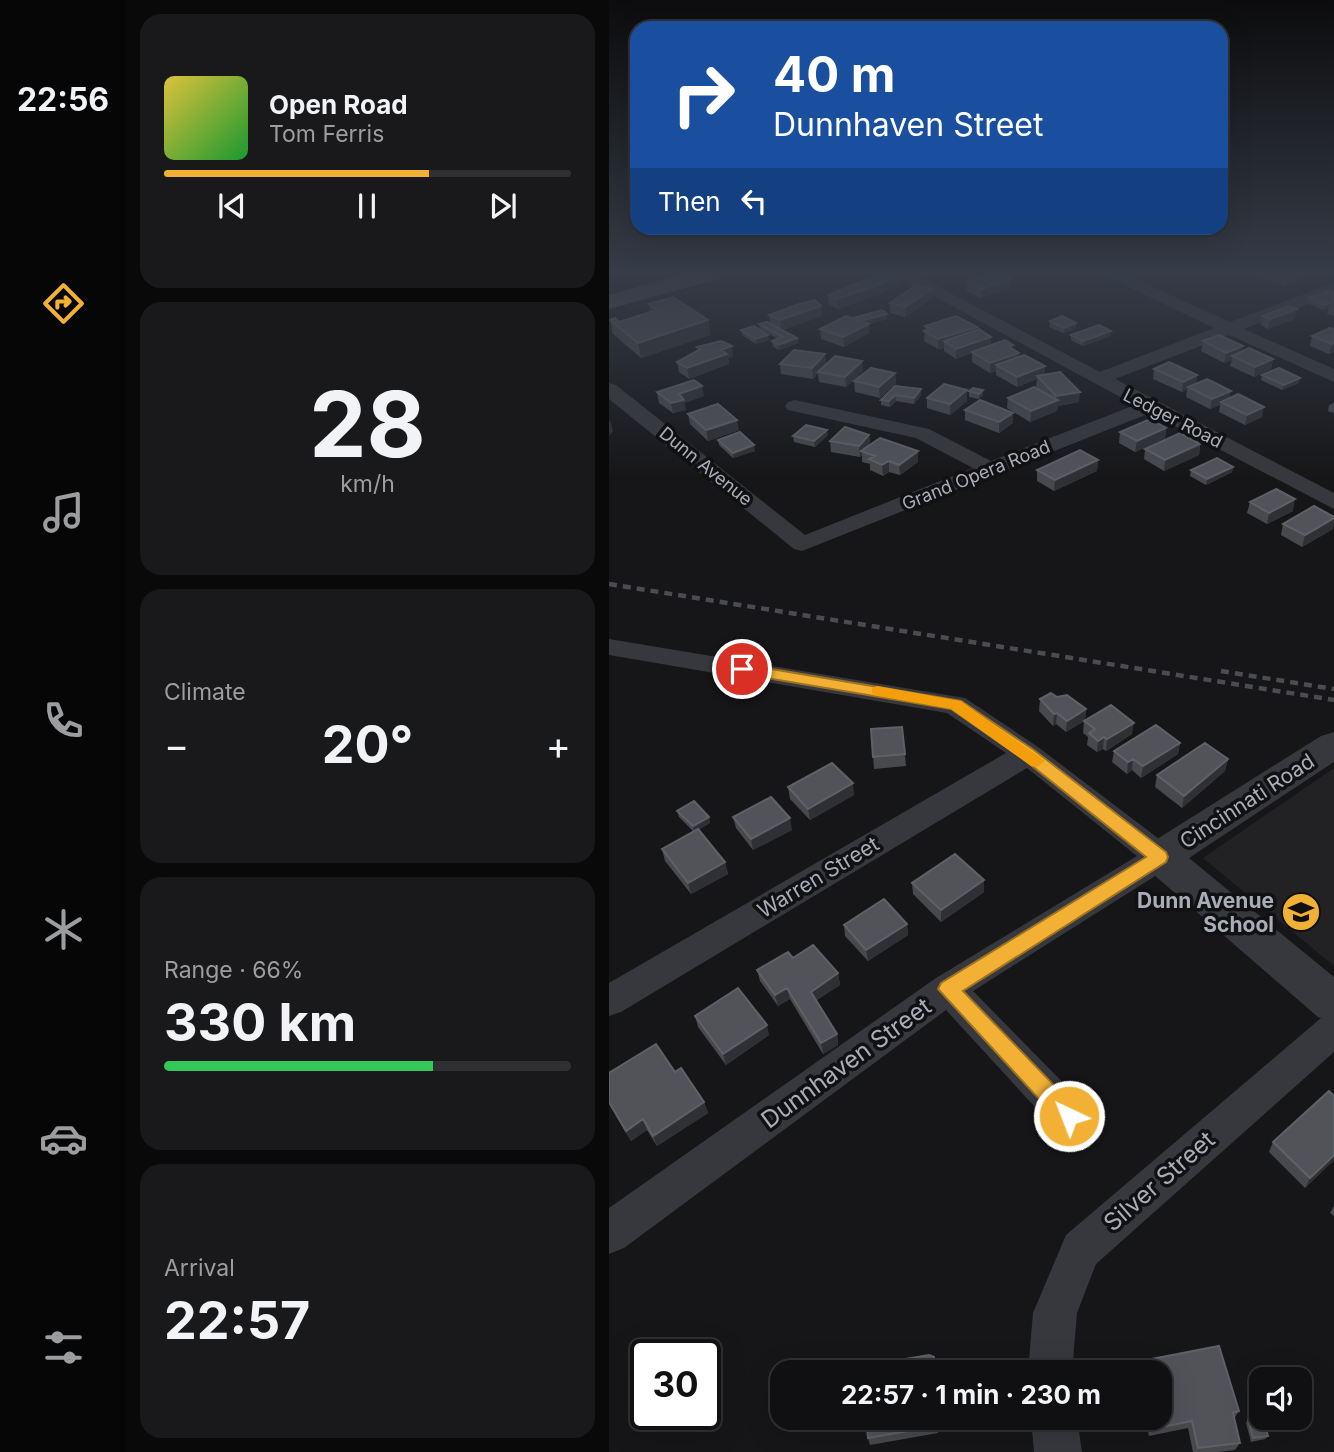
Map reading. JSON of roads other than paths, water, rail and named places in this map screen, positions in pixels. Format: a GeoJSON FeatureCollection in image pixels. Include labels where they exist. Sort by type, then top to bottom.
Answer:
{"type":"FeatureCollection","features":[{"type":"Feature","properties":{"kind":"street","name":"Ledger Road"},"geometry":{"type":"LineString","coordinates":[[1028,342],[1334,502]]}},
{"type":"Feature","properties":{"kind":"street"},"geometry":{"type":"LineString","coordinates":[[1098,379],[1196,342]]}},
{"type":"Feature","properties":{"kind":"street"},"geometry":{"type":"LineString","coordinates":[[1258,342],[1334,376]]}},
{"type":"Feature","properties":{"kind":"street","name":"Dunn Avenue"},"geometry":{"type":"LineString","coordinates":[[609,388],[802,544]]}},
{"type":"Feature","properties":{"kind":"street","name":"Grand Opera Road"},"geometry":{"type":"LineString","coordinates":[[802,544],[1149,405]]}},
{"type":"Feature","properties":{"kind":"street"},"geometry":{"type":"LineString","coordinates":[[795,406],[922,433],[990,469]]}},
{"type":"Feature","properties":{"kind":"street"},"geometry":{"type":"LineString","coordinates":[[609,648],[955,705],[1028,754],[1160,857],[1334,1003]]}},
{"type":"Feature","properties":{"kind":"street","name":"Cincinnati Road"},"geometry":{"type":"LineString","coordinates":[[1160,857],[1329,748]]}},
{"type":"Feature","properties":{"kind":"street","name":"Warren Street"},"geometry":{"type":"LineString","coordinates":[[609,1001],[1028,754]]}},
{"type":"Feature","properties":{"kind":"street","name":"Dunnhaven Street"},"geometry":{"type":"LineString","coordinates":[[609,1233],[948,989],[1160,857]]}},
{"type":"Feature","properties":{"kind":"street"},"geometry":{"type":"LineString","coordinates":[[948,989],[1069,1116]]}},
{"type":"Feature","properties":{"kind":"street","name":"Silver Street"},"geometry":{"type":"LineString","coordinates":[[1051,1360],[1055,1313],[1081,1250],[1334,1029]]}},
{"type":"Feature","properties":{"kind":"street"},"geometry":{"type":"LineString","coordinates":[[1055,1430],[1058,1452]]}},
{"type":"Feature","properties":{"kind":"railway"},"geometry":{"type":"LineString","coordinates":[[609,584],[1334,700]]}},
{"type":"Feature","properties":{"kind":"railway"},"geometry":{"type":"LineString","coordinates":[[1221,671],[1334,689]]}},
{"type":"Feature","properties":{"kind":"place","name":"Dunn Avenue School"},"geometry":{"type":"Point","coordinates":[1301,912]}}]}
